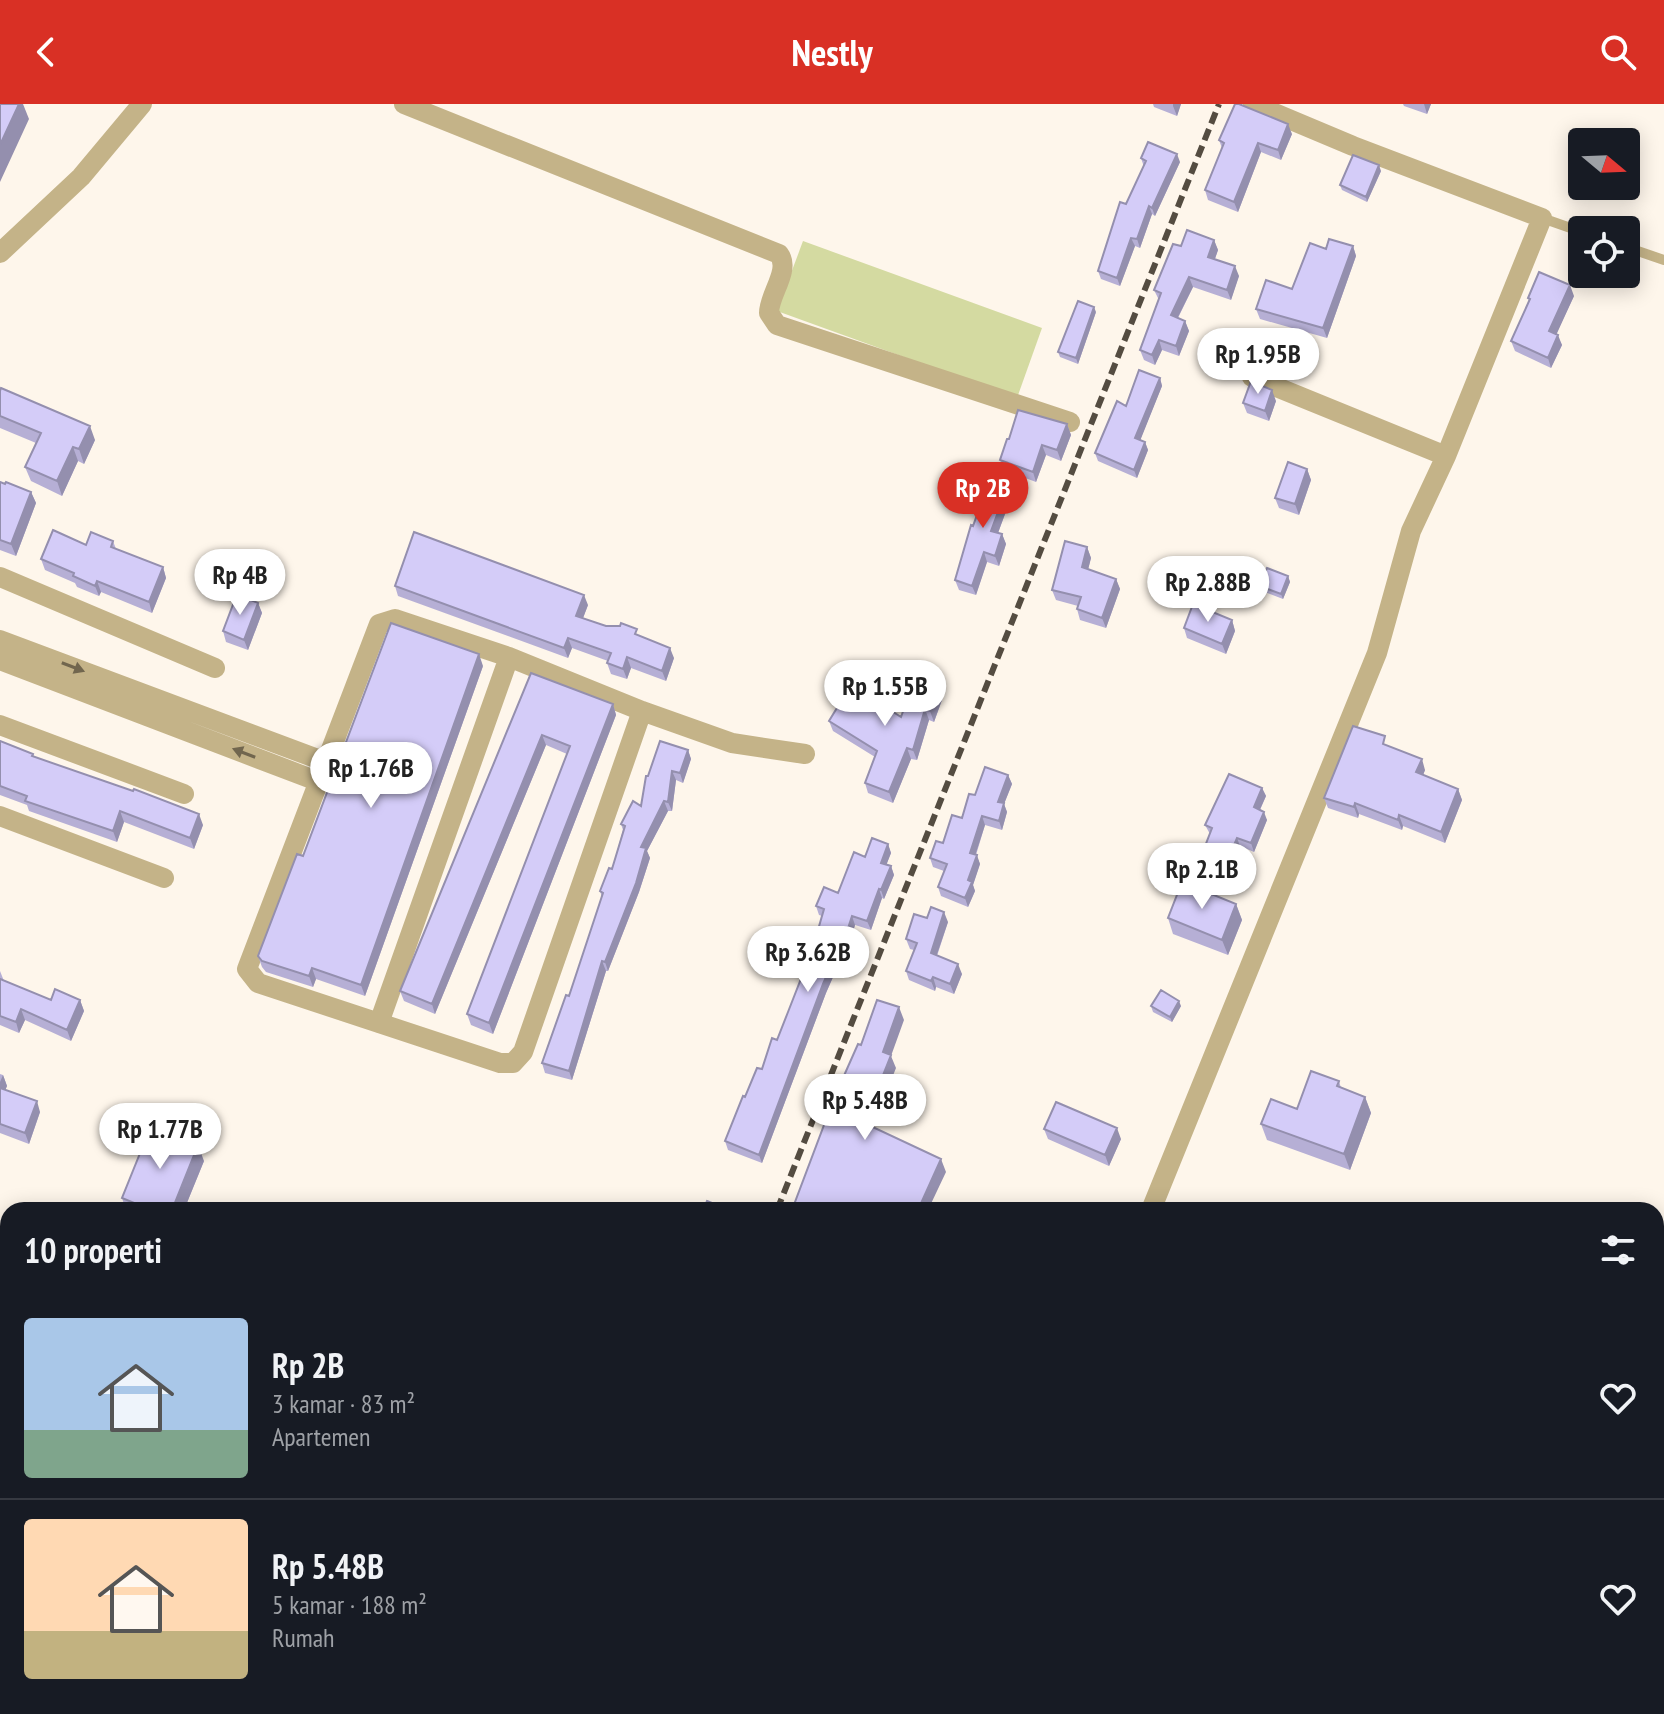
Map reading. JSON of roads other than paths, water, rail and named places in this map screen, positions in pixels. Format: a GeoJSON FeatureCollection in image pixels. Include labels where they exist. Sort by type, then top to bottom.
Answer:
{"type":"FeatureCollection","features":[{"type":"Feature","properties":{"kind":"street"},"geometry":{"type":"LineString","coordinates":[[0,253],[81,177],[142,104]]}},
{"type":"Feature","properties":{"kind":"street"},"geometry":{"type":"LineString","coordinates":[[404,104],[779,254],[783,258],[784,268],[771,296],[769,313],[777,325],[1070,422]]}},
{"type":"Feature","properties":{"kind":"street"},"geometry":{"type":"LineString","coordinates":[[1154,1202],[1377,653],[1411,531],[1446,456],[1542,218],[1253,104]]}},
{"type":"Feature","properties":{"kind":"street"},"geometry":{"type":"LineString","coordinates":[[1252,377],[1446,456]]}},
{"type":"Feature","properties":{"kind":"street"},"geometry":{"type":"LineString","coordinates":[[0,577],[215,668]]}},
{"type":"Feature","properties":{"kind":"street"},"geometry":{"type":"LineString","coordinates":[[642,711],[523,1052],[513,1063],[500,1063],[258,983],[247,969],[379,624],[395,619],[509,657],[642,711],[732,743],[805,754]]}},
{"type":"Feature","properties":{"kind":"street"},"geometry":{"type":"LineString","coordinates":[[0,640],[326,762]]}},
{"type":"Feature","properties":{"kind":"street"},"geometry":{"type":"LineString","coordinates":[[379,1023],[509,657]]}},
{"type":"Feature","properties":{"kind":"street"},"geometry":{"type":"LineString","coordinates":[[0,660],[317,781]]}},
{"type":"Feature","properties":{"kind":"street"},"geometry":{"type":"LineString","coordinates":[[0,725],[184,794]]}},
{"type":"Feature","properties":{"kind":"street"},"geometry":{"type":"LineString","coordinates":[[0,816],[164,878]]}},
{"type":"Feature","properties":{"kind":"lane"},"geometry":{"type":"LineString","coordinates":[[1542,218],[1568,227]]}},
{"type":"Feature","properties":{"kind":"lane"},"geometry":{"type":"LineString","coordinates":[[1640,252],[1664,260]]}},
{"type":"Feature","properties":{"kind":"railway"},"geometry":{"type":"LineString","coordinates":[[780,1202],[1219,104]]}}]}
